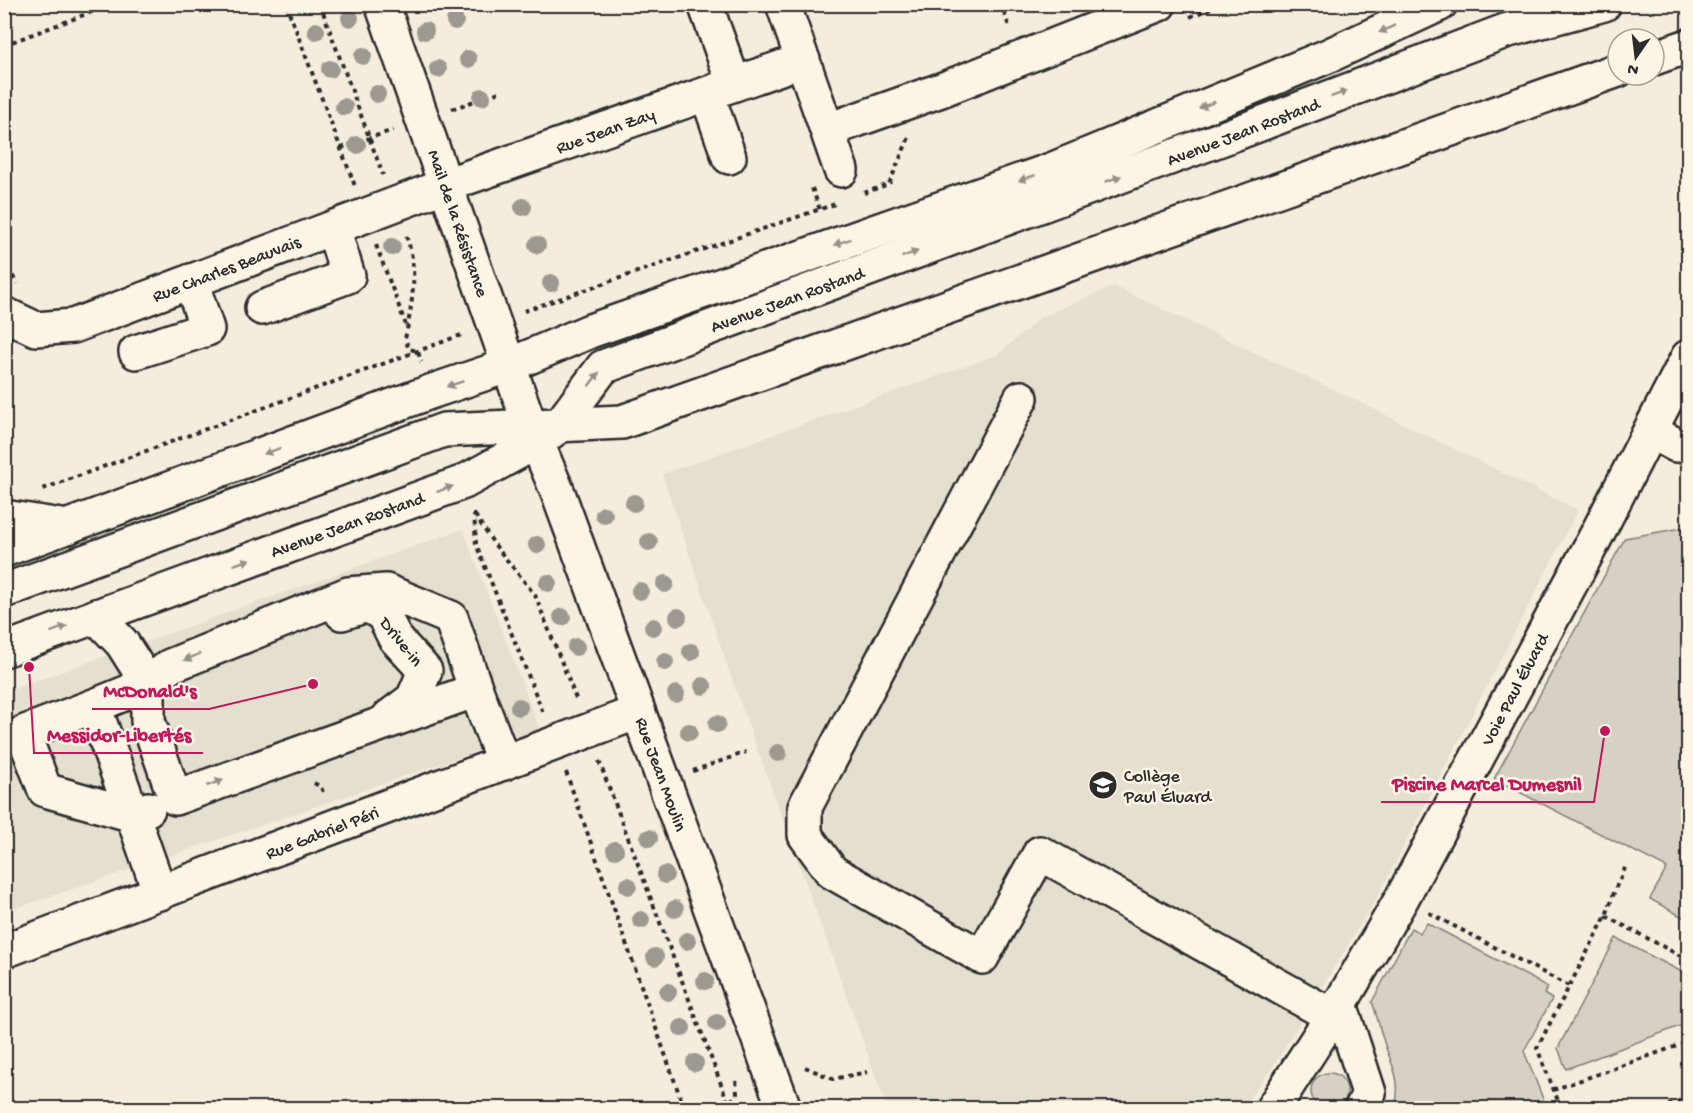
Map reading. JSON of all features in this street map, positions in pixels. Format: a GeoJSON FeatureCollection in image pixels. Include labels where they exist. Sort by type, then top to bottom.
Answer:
{"type":"FeatureCollection","features":[{"type":"Feature","properties":{"kind":"street","name":"Mail de la Résistance"},"geometry":{"type":"LineString","coordinates":[[382,4],[510,365],[543,431]]}},
{"type":"Feature","properties":{"kind":"street"},"geometry":{"type":"LineString","coordinates":[[705,4],[735,84],[729,157]]}},
{"type":"Feature","properties":{"kind":"street"},"geometry":{"type":"LineString","coordinates":[[783,4],[842,170]]}},
{"type":"Feature","properties":{"kind":"street"},"geometry":{"type":"LineString","coordinates":[[828,130],[941,90],[1160,4]]}},
{"type":"Feature","properties":{"kind":"street","name":"Avenue Jean Rostand"},"geometry":{"type":"LineString","coordinates":[[4,550],[430,392],[510,365],[590,331],[1051,170],[1330,55],[1440,4]]}},
{"type":"Feature","properties":{"kind":"street"},"geometry":{"type":"LineString","coordinates":[[1505,31],[1556,4]]}},
{"type":"Feature","properties":{"kind":"street","name":"Avenue Jean Rostand"},"geometry":{"type":"LineString","coordinates":[[4,650],[464,482],[543,431],[603,367],[1226,137],[1505,31],[1604,4]]}},
{"type":"Feature","properties":{"kind":"street"},"geometry":{"type":"LineString","coordinates":[[1666,54],[1689,46]]}},
{"type":"Feature","properties":{"kind":"street","name":"Rue Jean Zay"},"geometry":{"type":"LineString","coordinates":[[447,184],[803,60]]}},
{"type":"Feature","properties":{"kind":"street"},"geometry":{"type":"LineString","coordinates":[[4,591],[444,430],[543,431],[622,422],[1606,74]]}},
{"type":"Feature","properties":{"kind":"street","name":"Rue Charles Beauvais"},"geometry":{"type":"LineString","coordinates":[[4,314],[36,329],[74,326],[447,184]]}},
{"type":"Feature","properties":{"kind":"street"},"geometry":{"type":"LineString","coordinates":[[262,308],[348,276],[333,228]]}},
{"type":"Feature","properties":{"kind":"street"},"geometry":{"type":"LineString","coordinates":[[136,352],[207,329],[191,281]]}},
{"type":"Feature","properties":{"kind":"street","name":"Voie Paul Éluard"},"geometry":{"type":"LineString","coordinates":[[1280,1106],[1402,898],[1663,438],[1689,357]]}},
{"type":"Feature","properties":{"kind":"street"},"geometry":{"type":"LineString","coordinates":[[1021,398],[805,807],[805,835],[832,872],[982,957],[1040,853],[1336,1010],[1369,1093],[1362,1108]]}},
{"type":"Feature","properties":{"kind":"street","name":"Rue Jean Moulin"},"geometry":{"type":"LineString","coordinates":[[543,431],[638,712],[784,1108]]}},
{"type":"Feature","properties":{"kind":"street"},"geometry":{"type":"LineString","coordinates":[[4,517],[68,527]]}},
{"type":"Feature","properties":{"kind":"street"},"geometry":{"type":"LineString","coordinates":[[476,690],[133,815],[45,790],[14,735],[148,684],[170,666],[348,594],[386,591],[451,618],[504,763]]}},
{"type":"Feature","properties":{"kind":"street","name":"Drive-in"},"geometry":{"type":"LineString","coordinates":[[238,638],[278,632],[367,605],[383,615],[395,638],[425,670],[413,699],[378,725]]}},
{"type":"Feature","properties":{"kind":"street"},"geometry":{"type":"LineString","coordinates":[[96,616],[122,643],[148,684],[148,721],[175,798]]}},
{"type":"Feature","properties":{"kind":"street"},"geometry":{"type":"LineString","coordinates":[[94,706],[160,892]]}},
{"type":"Feature","properties":{"kind":"street","name":"Rue Gabriel Péri"},"geometry":{"type":"LineString","coordinates":[[4,951],[638,712]]}},
{"type":"Feature","properties":{"kind":"path"},"geometry":{"type":"LineString","coordinates":[[4,45],[113,4]]}},
{"type":"Feature","properties":{"kind":"path"},"geometry":{"type":"LineString","coordinates":[[286,4],[356,190]]}},
{"type":"Feature","properties":{"kind":"path"},"geometry":{"type":"LineString","coordinates":[[320,4],[384,179]]}},
{"type":"Feature","properties":{"kind":"path"},"geometry":{"type":"LineString","coordinates":[[450,109],[502,91]]}},
{"type":"Feature","properties":{"kind":"path"},"geometry":{"type":"LineString","coordinates":[[341,148],[396,129]]}},
{"type":"Feature","properties":{"kind":"path"},"geometry":{"type":"LineString","coordinates":[[813,192],[820,210]]}},
{"type":"Feature","properties":{"kind":"path"},"geometry":{"type":"LineString","coordinates":[[402,227],[410,247],[413,275],[405,339],[409,349],[418,351]]}},
{"type":"Feature","properties":{"kind":"path"},"geometry":{"type":"LineString","coordinates":[[375,240],[407,328]]}},
{"type":"Feature","properties":{"kind":"path"},"geometry":{"type":"LineString","coordinates":[[38,490],[465,334]]}},
{"type":"Feature","properties":{"kind":"path"},"geometry":{"type":"LineString","coordinates":[[418,351],[423,370]]}},
{"type":"Feature","properties":{"kind":"path"},"geometry":{"type":"LineString","coordinates":[[684,1108],[555,742],[476,544],[474,514],[494,544],[535,595],[730,1108]]}},
{"type":"Feature","properties":{"kind":"path"},"geometry":{"type":"LineString","coordinates":[[291,756],[296,772],[321,787],[334,827]]}},
{"type":"Feature","properties":{"kind":"path"},"geometry":{"type":"LineString","coordinates":[[1561,1108],[1538,1048],[1606,916],[1627,864]]}},
{"type":"Feature","properties":{"kind":"path"},"geometry":{"type":"LineString","coordinates":[[1402,898],[1569,986]]}},
{"type":"Feature","properties":{"kind":"path"},"geometry":{"type":"LineString","coordinates":[[1606,916],[1689,960]]}},
{"type":"Feature","properties":{"kind":"path"},"geometry":{"type":"LineString","coordinates":[[1553,1090],[1689,1042]]}},
{"type":"Feature","properties":{"kind":"path"},"geometry":{"type":"LineString","coordinates":[[800,1065],[833,1079],[867,1072]]}},
{"type":"Feature","properties":{"kind":"path"},"geometry":{"type":"LineString","coordinates":[[1660,1108],[1689,1098]]}},
{"type":"Feature","properties":{"kind":"shaded area","name":"Collège Paul Éluard"},"geometry":{"type":"Polygon","coordinates":[[[1114,286],[1349,397],[1578,510],[1378,896],[1274,1065],[1242,1108],[887,1108],[730,674],[662,474],[997,355],[1041,317],[1114,286]]]}},
{"type":"Feature","properties":{"kind":"shaded area"},"geometry":{"type":"Polygon","coordinates":[[[1688,527],[1688,920],[1650,899],[1667,868],[1494,779],[1625,538],[1688,527]]]}},
{"type":"Feature","properties":{"kind":"shaded area"},"geometry":{"type":"Polygon","coordinates":[[[463,529],[540,730],[5,912],[4,692],[463,529]]]}},
{"type":"Feature","properties":{"kind":"shaded area"},"geometry":{"type":"Polygon","coordinates":[[[1427,923],[1548,987],[1544,994],[1552,999],[1524,1051],[1545,1104],[1537,1108],[1395,1108],[1397,1080],[1372,1002],[1411,928],[1420,933],[1427,923]]]}},
{"type":"Feature","properties":{"kind":"shaded area"},"geometry":{"type":"Polygon","coordinates":[[[1616,938],[1688,975],[1688,1023],[1566,1069],[1558,1048],[1616,938]]]}},
{"type":"Feature","properties":{"kind":"shaded area"},"geometry":{"type":"Polygon","coordinates":[[[1329,1073],[1342,1078],[1347,1091],[1342,1104],[1329,1109],[1316,1104],[1311,1091],[1316,1078],[1329,1073]]]}},
{"type":"Feature","properties":{"kind":"place","name":"Messidor-Libertés"},"geometry":{"type":"Point","coordinates":[29,667]}},
{"type":"Feature","properties":{"kind":"place","name":"McDonald's"},"geometry":{"type":"Point","coordinates":[313,684]}},
{"type":"Feature","properties":{"kind":"place","name":"Piscine Marcel Dumesnil"},"geometry":{"type":"Point","coordinates":[1605,731]}},
{"type":"Feature","properties":{"kind":"place","name":"Collège Paul Éluard"},"geometry":{"type":"Point","coordinates":[1103,785]}}]}
